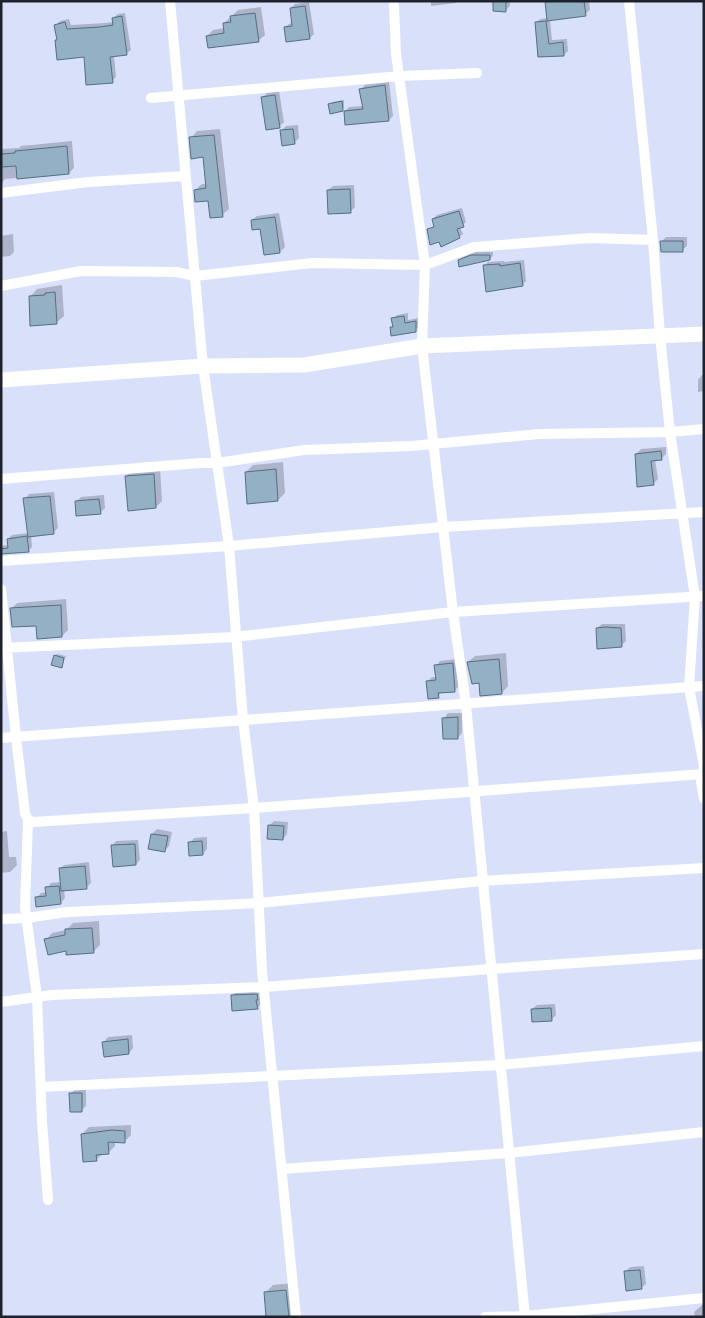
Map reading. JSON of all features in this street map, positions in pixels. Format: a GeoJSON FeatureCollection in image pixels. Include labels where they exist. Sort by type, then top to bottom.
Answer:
{"type":"FeatureCollection","features":[{"type":"Feature","properties":{"kind":"street"},"geometry":{"type":"LineString","coordinates":[[170,1],[202,366],[229,546],[235,637],[254,808],[264,987],[296,1317]]}},
{"type":"Feature","properties":{"kind":"street"},"geometry":{"type":"LineString","coordinates":[[629,1],[670,432],[682,513],[699,596],[689,687],[704,766],[702,780],[704,798]]}},
{"type":"Feature","properties":{"kind":"street"},"geometry":{"type":"LineString","coordinates":[[394,5],[396,54],[425,265],[422,346],[453,612],[466,705],[525,1316]]}},
{"type":"Feature","properties":{"kind":"street"},"geometry":{"type":"LineString","coordinates":[[151,98],[400,76],[477,73]]}},
{"type":"Feature","properties":{"kind":"street"},"geometry":{"type":"LineString","coordinates":[[1,193],[88,182],[185,176]]}},
{"type":"Feature","properties":{"kind":"street"},"geometry":{"type":"LineString","coordinates":[[1,286],[81,271],[176,272],[195,276],[312,263],[425,265],[474,247],[590,238],[653,240]]}},
{"type":"Feature","properties":{"kind":"street"},"geometry":{"type":"LineString","coordinates":[[1,380],[202,366],[304,365],[422,346],[704,334]]}},
{"type":"Feature","properties":{"kind":"street"},"geometry":{"type":"LineString","coordinates":[[1,479],[217,463],[304,450],[434,444],[538,434],[670,432],[704,429]]}},
{"type":"Feature","properties":{"kind":"street"},"geometry":{"type":"LineString","coordinates":[[1,561],[229,546],[443,527],[704,512]]}},
{"type":"Feature","properties":{"kind":"street"},"geometry":{"type":"LineString","coordinates":[[1,589],[4,648],[25,813],[28,820],[25,907],[37,997],[48,1200]]}},
{"type":"Feature","properties":{"kind":"street"},"geometry":{"type":"LineString","coordinates":[[4,648],[235,637],[453,612],[699,596]]}},
{"type":"Feature","properties":{"kind":"street"},"geometry":{"type":"LineString","coordinates":[[1,738],[704,686]]}},
{"type":"Feature","properties":{"kind":"street"},"geometry":{"type":"LineString","coordinates":[[28,820],[41,822],[254,808],[473,790],[702,780]]}},
{"type":"Feature","properties":{"kind":"street"},"geometry":{"type":"LineString","coordinates":[[1,919],[26,918],[68,912],[258,903],[482,881],[704,868]]}},
{"type":"Feature","properties":{"kind":"street"},"geometry":{"type":"LineString","coordinates":[[1,1002],[37,997],[264,987],[704,954]]}},
{"type":"Feature","properties":{"kind":"street"},"geometry":{"type":"LineString","coordinates":[[41,1087],[500,1065],[704,1046]]}},
{"type":"Feature","properties":{"kind":"street"},"geometry":{"type":"LineString","coordinates":[[282,1169],[509,1153],[704,1132]]}},
{"type":"Feature","properties":{"kind":"street"},"geometry":{"type":"LineString","coordinates":[[485,1317],[525,1316],[704,1298]]}},
{"type":"Feature","properties":{"kind":"building"},"geometry":{"type":"Polygon","coordinates":[[[493,1],[506,1],[506,12],[493,11],[493,1]]]}},
{"type":"Feature","properties":{"kind":"building"},"geometry":{"type":"Polygon","coordinates":[[[545,1],[584,1],[586,16],[547,21],[545,1]]]}},
{"type":"Feature","properties":{"kind":"building"},"geometry":{"type":"Polygon","coordinates":[[[305,6],[310,39],[286,42],[284,27],[292,26],[290,8],[305,6]]]}},
{"type":"Feature","properties":{"kind":"building"},"geometry":{"type":"Polygon","coordinates":[[[255,13],[259,42],[208,48],[206,36],[224,33],[223,23],[231,22],[230,16],[255,13]]]}},
{"type":"Feature","properties":{"kind":"building"},"geometry":{"type":"Polygon","coordinates":[[[122,16],[127,55],[110,57],[113,83],[86,85],[84,57],[57,60],[55,40],[57,40],[54,25],[65,22],[67,29],[100,27],[113,25],[112,18],[122,16]]]}},
{"type":"Feature","properties":{"kind":"building"},"geometry":{"type":"Polygon","coordinates":[[[546,21],[549,44],[563,42],[564,56],[538,57],[535,22],[546,21]]]}},
{"type":"Feature","properties":{"kind":"building"},"geometry":{"type":"Polygon","coordinates":[[[385,85],[389,121],[345,125],[344,111],[363,109],[359,89],[385,85]]]}},
{"type":"Feature","properties":{"kind":"building"},"geometry":{"type":"Polygon","coordinates":[[[275,95],[280,128],[266,130],[261,97],[275,95]]]}},
{"type":"Feature","properties":{"kind":"building"},"geometry":{"type":"Polygon","coordinates":[[[342,101],[343,111],[330,114],[328,104],[342,101]]]}},
{"type":"Feature","properties":{"kind":"building"},"geometry":{"type":"Polygon","coordinates":[[[293,129],[295,144],[282,146],[280,130],[293,129]]]}},
{"type":"Feature","properties":{"kind":"building"},"geometry":{"type":"Polygon","coordinates":[[[214,135],[223,217],[210,218],[208,201],[195,202],[194,190],[206,188],[203,157],[191,159],[189,137],[214,135]]]}},
{"type":"Feature","properties":{"kind":"building"},"geometry":{"type":"Polygon","coordinates":[[[67,146],[69,174],[17,179],[16,166],[1,167],[1,154],[67,146]]]}},
{"type":"Feature","properties":{"kind":"building"},"geometry":{"type":"Polygon","coordinates":[[[350,189],[351,213],[328,214],[327,190],[350,189]]]}},
{"type":"Feature","properties":{"kind":"building"},"geometry":{"type":"Polygon","coordinates":[[[459,211],[464,227],[457,229],[460,238],[441,247],[439,242],[430,245],[427,229],[434,227],[432,219],[459,211]]]}},
{"type":"Feature","properties":{"kind":"building"},"geometry":{"type":"Polygon","coordinates":[[[275,217],[280,253],[264,255],[260,229],[252,230],[251,220],[275,217]]]}},
{"type":"Feature","properties":{"kind":"building"},"geometry":{"type":"Polygon","coordinates":[[[660,241],[683,241],[683,252],[661,252],[660,241]]]}},
{"type":"Feature","properties":{"kind":"building"},"geometry":{"type":"Polygon","coordinates":[[[471,255],[490,255],[490,260],[459,267],[458,260],[471,255]]]}},
{"type":"Feature","properties":{"kind":"building"},"geometry":{"type":"Polygon","coordinates":[[[520,263],[523,286],[486,292],[483,265],[500,264],[500,266],[520,263]]]}},
{"type":"Feature","properties":{"kind":"building"},"geometry":{"type":"Polygon","coordinates":[[[55,292],[57,324],[30,326],[29,296],[55,292]]]}},
{"type":"Feature","properties":{"kind":"building"},"geometry":{"type":"Polygon","coordinates":[[[404,316],[405,323],[416,321],[416,332],[391,336],[390,327],[393,327],[391,318],[404,316]]]}},
{"type":"Feature","properties":{"kind":"building"},"geometry":{"type":"Polygon","coordinates":[[[661,451],[662,460],[651,461],[654,485],[637,487],[635,454],[661,451]]]}},
{"type":"Feature","properties":{"kind":"building"},"geometry":{"type":"Polygon","coordinates":[[[276,469],[278,501],[247,504],[245,472],[276,469]]]}},
{"type":"Feature","properties":{"kind":"building"},"geometry":{"type":"Polygon","coordinates":[[[154,474],[156,508],[128,511],[125,476],[154,474]]]}},
{"type":"Feature","properties":{"kind":"building"},"geometry":{"type":"Polygon","coordinates":[[[50,496],[54,534],[28,537],[23,498],[50,496]]]}},
{"type":"Feature","properties":{"kind":"building"},"geometry":{"type":"Polygon","coordinates":[[[99,499],[101,514],[76,516],[75,501],[99,499]]]}},
{"type":"Feature","properties":{"kind":"building"},"geometry":{"type":"Polygon","coordinates":[[[27,536],[29,552],[1,554],[1,549],[8,548],[7,539],[27,536]]]}},
{"type":"Feature","properties":{"kind":"building"},"geometry":{"type":"Polygon","coordinates":[[[61,605],[62,637],[37,639],[36,626],[12,627],[10,608],[61,605]]]}},
{"type":"Feature","properties":{"kind":"building"},"geometry":{"type":"Polygon","coordinates":[[[596,628],[621,628],[622,647],[597,649],[596,628]]]}},
{"type":"Feature","properties":{"kind":"building"},"geometry":{"type":"Polygon","coordinates":[[[54,655],[64,658],[62,668],[51,665],[54,655]]]}},
{"type":"Feature","properties":{"kind":"building"},"geometry":{"type":"Polygon","coordinates":[[[499,659],[502,694],[480,696],[479,683],[472,684],[467,662],[499,659]]]}},
{"type":"Feature","properties":{"kind":"building"},"geometry":{"type":"Polygon","coordinates":[[[453,663],[455,692],[438,693],[439,698],[428,699],[426,681],[436,680],[434,665],[453,663]]]}},
{"type":"Feature","properties":{"kind":"building"},"geometry":{"type":"Polygon","coordinates":[[[458,717],[458,739],[443,739],[442,718],[458,717]]]}},
{"type":"Feature","properties":{"kind":"building"},"geometry":{"type":"Polygon","coordinates":[[[268,825],[284,826],[283,840],[267,839],[268,825]]]}},
{"type":"Feature","properties":{"kind":"building"},"geometry":{"type":"Polygon","coordinates":[[[151,834],[168,836],[165,852],[148,849],[151,834]]]}},
{"type":"Feature","properties":{"kind":"building"},"geometry":{"type":"Polygon","coordinates":[[[202,841],[203,855],[189,856],[188,842],[202,841]]]}},
{"type":"Feature","properties":{"kind":"building"},"geometry":{"type":"Polygon","coordinates":[[[135,844],[136,865],[113,867],[111,845],[135,844]]]}},
{"type":"Feature","properties":{"kind":"building"},"geometry":{"type":"Polygon","coordinates":[[[85,866],[87,889],[61,891],[59,868],[85,866]]]}},
{"type":"Feature","properties":{"kind":"building"},"geometry":{"type":"Polygon","coordinates":[[[59,886],[61,904],[36,907],[35,897],[46,896],[45,887],[59,886]]]}},
{"type":"Feature","properties":{"kind":"building"},"geometry":{"type":"Polygon","coordinates":[[[92,928],[94,953],[66,955],[66,951],[48,955],[44,939],[65,935],[65,929],[92,928]]]}},
{"type":"Feature","properties":{"kind":"building"},"geometry":{"type":"Polygon","coordinates":[[[257,994],[258,1009],[232,1011],[231,995],[257,994]]]}},
{"type":"Feature","properties":{"kind":"building"},"geometry":{"type":"Polygon","coordinates":[[[551,1008],[552,1021],[532,1022],[531,1009],[551,1008]]]}},
{"type":"Feature","properties":{"kind":"building"},"geometry":{"type":"Polygon","coordinates":[[[128,1039],[129,1054],[104,1057],[102,1042],[128,1039]]]}},
{"type":"Feature","properties":{"kind":"building"},"geometry":{"type":"Polygon","coordinates":[[[69,1093],[82,1093],[82,1112],[70,1112],[69,1093]]]}},
{"type":"Feature","properties":{"kind":"building"},"geometry":{"type":"Polygon","coordinates":[[[112,1130],[125,1131],[125,1143],[108,1142],[109,1154],[96,1155],[97,1161],[83,1162],[81,1134],[112,1130]]]}},
{"type":"Feature","properties":{"kind":"building"},"geometry":{"type":"Polygon","coordinates":[[[640,1270],[642,1289],[626,1291],[624,1271],[640,1270]]]}},
{"type":"Feature","properties":{"kind":"building"},"geometry":{"type":"Polygon","coordinates":[[[286,1290],[289,1317],[266,1317],[264,1292],[286,1290]]]}}]}
